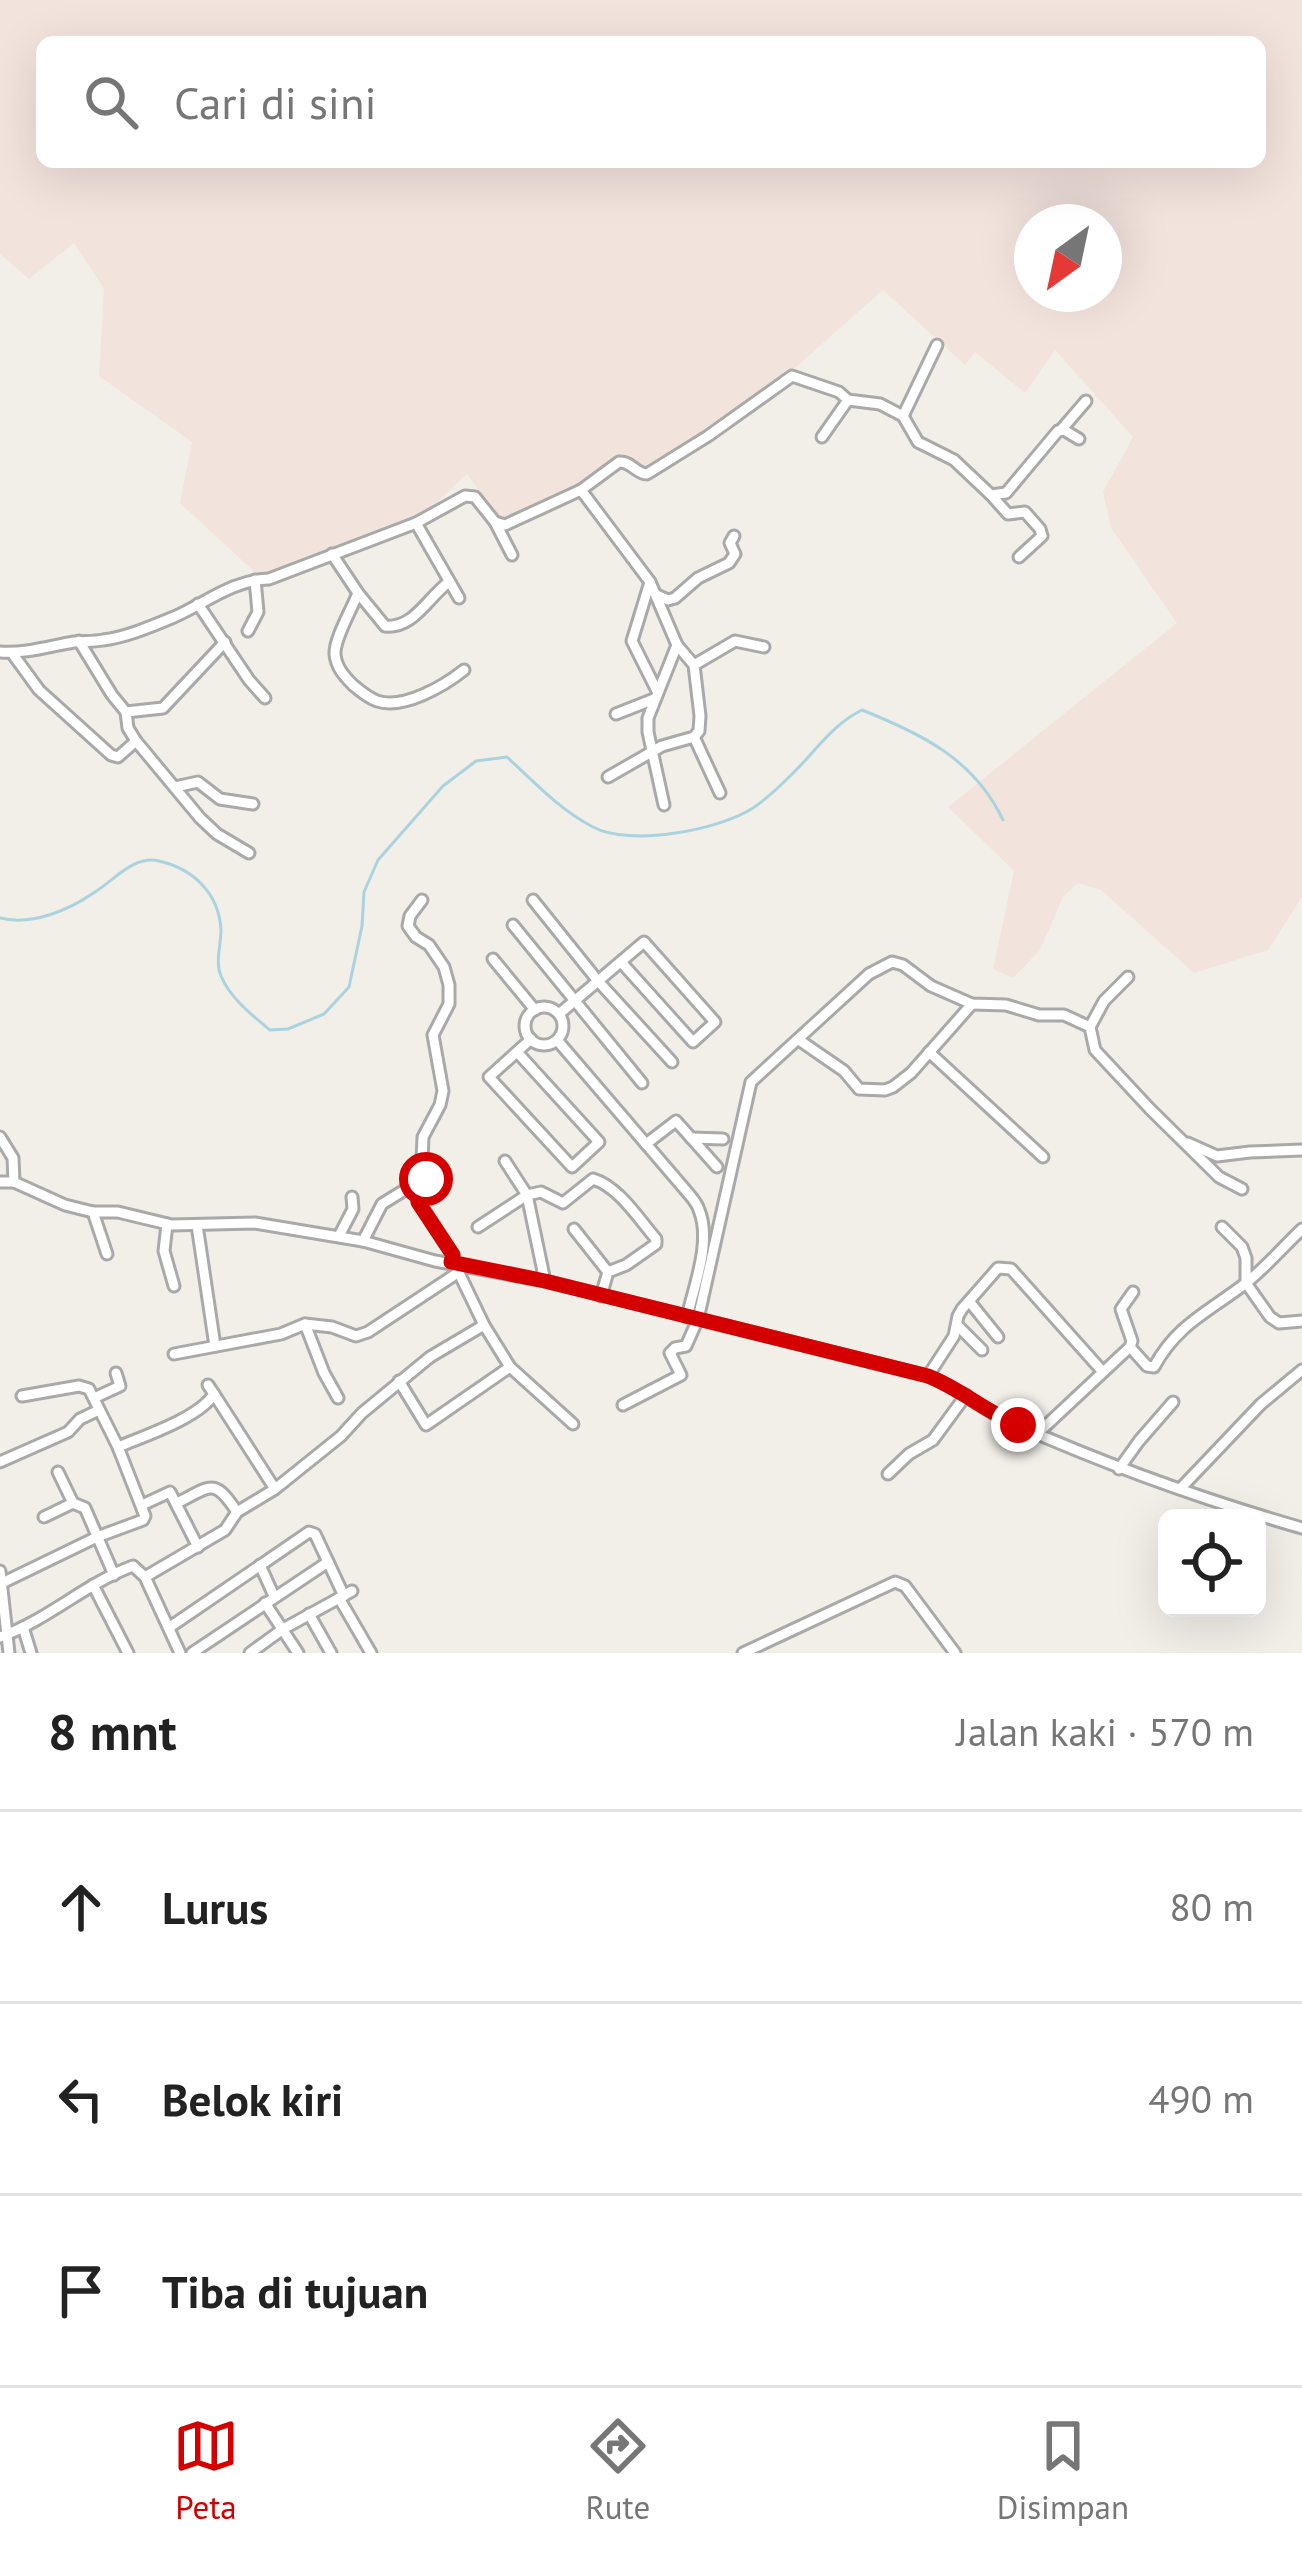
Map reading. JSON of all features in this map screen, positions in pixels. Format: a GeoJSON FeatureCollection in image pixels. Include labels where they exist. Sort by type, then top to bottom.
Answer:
{"type":"FeatureCollection","features":[{"type":"Feature","properties":{"kind":"street"},"geometry":{"type":"LineString","coordinates":[[903,416],[937,345]]}},
{"type":"Feature","properties":{"kind":"street"},"geometry":{"type":"LineString","coordinates":[[495,522],[508,524],[580,490],[620,462],[647,474],[796,376],[848,400],[880,404],[903,416],[918,442],[954,460],[1004,512],[1025,512],[1042,536],[1019,557]]}},
{"type":"Feature","properties":{"kind":"street"},"geometry":{"type":"LineString","coordinates":[[822,436],[848,400]]}},
{"type":"Feature","properties":{"kind":"street"},"geometry":{"type":"LineString","coordinates":[[991,495],[1006,493],[1086,400]]}},
{"type":"Feature","properties":{"kind":"street"},"geometry":{"type":"LineString","coordinates":[[1061,430],[1079,440]]}},
{"type":"Feature","properties":{"kind":"street"},"geometry":{"type":"LineString","coordinates":[[580,490],[650,582],[677,645],[694,665],[700,716],[694,737],[652,752],[608,777]]}},
{"type":"Feature","properties":{"kind":"street"},"geometry":{"type":"LineString","coordinates":[[6,652],[130,633],[179,615],[231,587],[269,579],[416,523],[470,496],[481,502],[512,555]]}},
{"type":"Feature","properties":{"kind":"street"},"geometry":{"type":"LineString","coordinates":[[416,523],[459,598]]}},
{"type":"Feature","properties":{"kind":"street"},"geometry":{"type":"LineString","coordinates":[[656,595],[675,598],[698,578],[729,563],[735,554],[730,543],[734,536]]}},
{"type":"Feature","properties":{"kind":"street"},"geometry":{"type":"LineString","coordinates":[[332,554],[385,626],[396,627],[449,582]]}},
{"type":"Feature","properties":{"kind":"street"},"geometry":{"type":"LineString","coordinates":[[248,631],[258,612],[255,580]]}},
{"type":"Feature","properties":{"kind":"street"},"geometry":{"type":"LineString","coordinates":[[650,582],[632,641],[656,695]]}},
{"type":"Feature","properties":{"kind":"street"},"geometry":{"type":"LineString","coordinates":[[358,593],[336,640],[335,657],[341,674],[359,691],[378,702],[395,702],[415,697],[464,670]]}},
{"type":"Feature","properties":{"kind":"street"},"geometry":{"type":"LineString","coordinates":[[198,604],[266,698]]}},
{"type":"Feature","properties":{"kind":"street"},"geometry":{"type":"LineString","coordinates":[[202,635],[211,626]]}},
{"type":"Feature","properties":{"kind":"street"},"geometry":{"type":"LineString","coordinates":[[79,641],[126,712],[136,741],[200,818],[249,853]]}},
{"type":"Feature","properties":{"kind":"street"},"geometry":{"type":"LineString","coordinates":[[694,665],[735,641],[764,647]]}},
{"type":"Feature","properties":{"kind":"street"},"geometry":{"type":"LineString","coordinates":[[126,712],[163,708],[225,642]]}},
{"type":"Feature","properties":{"kind":"street"},"geometry":{"type":"LineString","coordinates":[[664,805],[648,718],[677,645]]}},
{"type":"Feature","properties":{"kind":"street"},"geometry":{"type":"LineString","coordinates":[[6,652],[39,690],[110,755],[118,757],[136,741]]}},
{"type":"Feature","properties":{"kind":"street"},"geometry":{"type":"LineString","coordinates":[[616,714],[656,695]]}},
{"type":"Feature","properties":{"kind":"street"},"geometry":{"type":"LineString","coordinates":[[694,737],[720,793]]}},
{"type":"Feature","properties":{"kind":"street"},"geometry":{"type":"LineString","coordinates":[[175,787],[198,782],[220,799],[253,804]]}},
{"type":"Feature","properties":{"kind":"street"},"geometry":{"type":"LineString","coordinates":[[422,900],[408,926],[444,967],[449,1004],[434,1035],[443,1090],[423,1137],[427,1176],[418,1202],[453,1255],[484,1325],[510,1367],[573,1424]]}},
{"type":"Feature","properties":{"kind":"street"},"geometry":{"type":"LineString","coordinates":[[533,900],[672,1063]]}},
{"type":"Feature","properties":{"kind":"street"},"geometry":{"type":"LineString","coordinates":[[513,925],[642,1083]]}},
{"type":"Feature","properties":{"kind":"street"},"geometry":{"type":"LineString","coordinates":[[559,1014],[644,942],[715,1022],[693,1042],[621,962]]}},
{"type":"Feature","properties":{"kind":"street"},"geometry":{"type":"LineString","coordinates":[[493,959],[535,1010]]}},
{"type":"Feature","properties":{"kind":"street"},"geometry":{"type":"LineString","coordinates":[[623,1405],[677,1379],[680,1372],[670,1353],[686,1346],[751,1082],[860,981],[892,962],[972,1004],[1006,1005],[1039,1016],[1064,1015],[1090,1027]]}},
{"type":"Feature","properties":{"kind":"street"},"geometry":{"type":"LineString","coordinates":[[1128,976],[1104,1001],[1090,1027],[1095,1050],[1219,1177],[1241,1189]]}},
{"type":"Feature","properties":{"kind":"street"},"geometry":{"type":"LineString","coordinates":[[799,1040],[844,1071],[859,1088],[893,1087],[972,1004]]}},
{"type":"Feature","properties":{"kind":"street"},"geometry":{"type":"LineString","coordinates":[[546,1007],[559,1014],[563,1028],[557,1040],[542,1045],[531,1039],[525,1024],[535,1010],[546,1007]]}},
{"type":"Feature","properties":{"kind":"street"},"geometry":{"type":"LineString","coordinates":[[517,1052],[599,1142],[572,1167],[490,1077],[531,1039]]}},
{"type":"Feature","properties":{"kind":"street"},"geometry":{"type":"LineString","coordinates":[[557,1040],[699,1209],[703,1226],[692,1318]]}},
{"type":"Feature","properties":{"kind":"street"},"geometry":{"type":"LineString","coordinates":[[929,1052],[1043,1157]]}},
{"type":"Feature","properties":{"kind":"street"},"geometry":{"type":"LineString","coordinates":[[646,1144],[676,1121],[717,1167]]}},
{"type":"Feature","properties":{"kind":"street"},"geometry":{"type":"LineString","coordinates":[[0,1137],[13,1157],[14,1182]]}},
{"type":"Feature","properties":{"kind":"street"},"geometry":{"type":"LineString","coordinates":[[691,1138],[722,1139]]}},
{"type":"Feature","properties":{"kind":"street"},"geometry":{"type":"LineString","coordinates":[[1183,1141],[1217,1156],[1302,1150]]}},
{"type":"Feature","properties":{"kind":"street"},"geometry":{"type":"LineString","coordinates":[[505,1161],[527,1195],[545,1281]]}},
{"type":"Feature","properties":{"kind":"street"},"geometry":{"type":"LineString","coordinates":[[364,1241],[382,1204],[427,1176]]}},
{"type":"Feature","properties":{"kind":"street"},"geometry":{"type":"LineString","coordinates":[[478,1227],[527,1195],[541,1192],[563,1203],[593,1179],[611,1188],[656,1244],[608,1272],[601,1296]]}},
{"type":"Feature","properties":{"kind":"street"},"geometry":{"type":"LineString","coordinates":[[0,1182],[14,1182],[65,1205],[167,1224],[278,1225],[364,1241],[456,1267],[545,1281],[928,1376],[1004,1419],[1119,1469],[1302,1528]]}},
{"type":"Feature","properties":{"kind":"street"},"geometry":{"type":"LineString","coordinates":[[339,1236],[353,1209],[352,1197]]}},
{"type":"Feature","properties":{"kind":"street"},"geometry":{"type":"LineString","coordinates":[[93,1212],[107,1254]]}},
{"type":"Feature","properties":{"kind":"street"},"geometry":{"type":"LineString","coordinates":[[167,1224],[164,1251],[174,1286]]}},
{"type":"Feature","properties":{"kind":"street"},"geometry":{"type":"LineString","coordinates":[[197,1225],[214,1346]]}},
{"type":"Feature","properties":{"kind":"street"},"geometry":{"type":"LineString","coordinates":[[1222,1227],[1242,1247],[1246,1283],[1270,1316],[1279,1323],[1302,1321]]}},
{"type":"Feature","properties":{"kind":"street"},"geometry":{"type":"LineString","coordinates":[[1130,1347],[1147,1366],[1154,1367],[1164,1347],[1246,1283],[1302,1228]]}},
{"type":"Feature","properties":{"kind":"street"},"geometry":{"type":"LineString","coordinates":[[574,1229],[608,1272]]}},
{"type":"Feature","properties":{"kind":"street"},"geometry":{"type":"LineString","coordinates":[[174,1354],[281,1334],[305,1324],[356,1336],[456,1267]]}},
{"type":"Feature","properties":{"kind":"street"},"geometry":{"type":"LineString","coordinates":[[928,1376],[958,1326],[958,1316],[998,1268],[1011,1269],[1102,1372]]}},
{"type":"Feature","properties":{"kind":"street"},"geometry":{"type":"LineString","coordinates":[[1038,1433],[1130,1347],[1121,1309],[1132,1292]]}},
{"type":"Feature","properties":{"kind":"street"},"geometry":{"type":"LineString","coordinates":[[969,1301],[998,1337]]}},
{"type":"Feature","properties":{"kind":"street"},"geometry":{"type":"LineString","coordinates":[[305,1324],[338,1398]]}},
{"type":"Feature","properties":{"kind":"street"},"geometry":{"type":"LineString","coordinates":[[146,1576],[225,1530],[237,1512],[275,1489],[341,1436],[399,1381],[484,1325]]}},
{"type":"Feature","properties":{"kind":"street"},"geometry":{"type":"LineString","coordinates":[[958,1326],[982,1351]]}},
{"type":"Feature","properties":{"kind":"street"},"geometry":{"type":"LineString","coordinates":[[399,1381],[426,1426],[510,1367]]}},
{"type":"Feature","properties":{"kind":"street"},"geometry":{"type":"LineString","coordinates":[[1180,1489],[1261,1404],[1302,1370]]}},
{"type":"Feature","properties":{"kind":"street"},"geometry":{"type":"LineString","coordinates":[[94,1398],[120,1386],[116,1372]]}},
{"type":"Feature","properties":{"kind":"street"},"geometry":{"type":"LineString","coordinates":[[9,1653],[3,1636],[1,1577],[145,1516],[118,1447],[85,1385],[22,1396]]}},
{"type":"Feature","properties":{"kind":"street"},"geometry":{"type":"LineString","coordinates":[[118,1447],[209,1402],[211,1389],[275,1489]]}},
{"type":"Feature","properties":{"kind":"street"},"geometry":{"type":"LineString","coordinates":[[888,1474],[937,1436],[966,1394]]}},
{"type":"Feature","properties":{"kind":"street"},"geometry":{"type":"LineString","coordinates":[[1119,1469],[1174,1402]]}},
{"type":"Feature","properties":{"kind":"street"},"geometry":{"type":"LineString","coordinates":[[0,1462],[68,1432],[80,1419],[99,1411]]}},
{"type":"Feature","properties":{"kind":"street"},"geometry":{"type":"LineString","coordinates":[[58,1472],[73,1503],[86,1508],[114,1575]]}},
{"type":"Feature","properties":{"kind":"street"},"geometry":{"type":"LineString","coordinates":[[177,1503],[217,1488],[237,1512]]}},
{"type":"Feature","properties":{"kind":"street"},"geometry":{"type":"LineString","coordinates":[[142,1505],[170,1492],[198,1547]]}},
{"type":"Feature","properties":{"kind":"street"},"geometry":{"type":"LineString","coordinates":[[44,1517],[73,1503]]}},
{"type":"Feature","properties":{"kind":"street"},"geometry":{"type":"LineString","coordinates":[[170,1627],[312,1532],[371,1653]]}},
{"type":"Feature","properties":{"kind":"street"},"geometry":{"type":"LineString","coordinates":[[192,1653],[328,1562]]}},
{"type":"Feature","properties":{"kind":"street"},"geometry":{"type":"LineString","coordinates":[[260,1565],[269,1599],[298,1653]]}},
{"type":"Feature","properties":{"kind":"street"},"geometry":{"type":"LineString","coordinates":[[3,1636],[134,1566],[146,1576],[180,1653]]}},
{"type":"Feature","properties":{"kind":"street"},"geometry":{"type":"LineString","coordinates":[[743,1653],[895,1582],[905,1586],[955,1653]]}},
{"type":"Feature","properties":{"kind":"street"},"geometry":{"type":"LineString","coordinates":[[93,1585],[128,1653]]}},
{"type":"Feature","properties":{"kind":"street"},"geometry":{"type":"LineString","coordinates":[[250,1653],[345,1595]]}},
{"type":"Feature","properties":{"kind":"street"},"geometry":{"type":"LineString","coordinates":[[309,1614],[331,1653]]}},
{"type":"Feature","properties":{"kind":"street"},"geometry":{"type":"LineString","coordinates":[[23,1628],[31,1653]]}},
{"type":"Feature","properties":{"kind":"shaded area"},"geometry":{"type":"Polygon","coordinates":[[[0,0],[1302,0],[1302,897],[1268,950],[1194,973],[1101,890],[1078,883],[1063,897],[1040,950],[1013,978],[993,969],[1014,871],[948,807],[1177,623],[1111,528],[1103,492],[1133,437],[1055,350],[1025,393],[975,352],[965,365],[883,290],[760,399],[646,474],[623,458],[558,498],[503,524],[467,474],[418,520],[261,578],[180,503],[192,442],[99,376],[104,289],[74,243],[29,279],[0,254],[0,0]]]}},
{"type":"Feature","properties":{"kind":"waterway"},"geometry":{"type":"LineString","coordinates":[[0,918],[25,920],[62,910],[141,862],[172,865],[210,894],[221,930],[219,971],[230,992],[270,1030],[288,1029],[324,1014],[349,987],[364,892],[378,860],[443,786],[476,761],[507,757],[558,804],[609,833],[674,833],[719,823],[753,808],[832,732],[862,710],[944,751],[977,780],[1003,820]]}},
{"type":"Feature","properties":{"kind":"route"},"geometry":{"type":"LineString","coordinates":[[426,1179],[418,1202],[453,1255],[451,1262],[928,1376],[1018,1425]]}}]}
